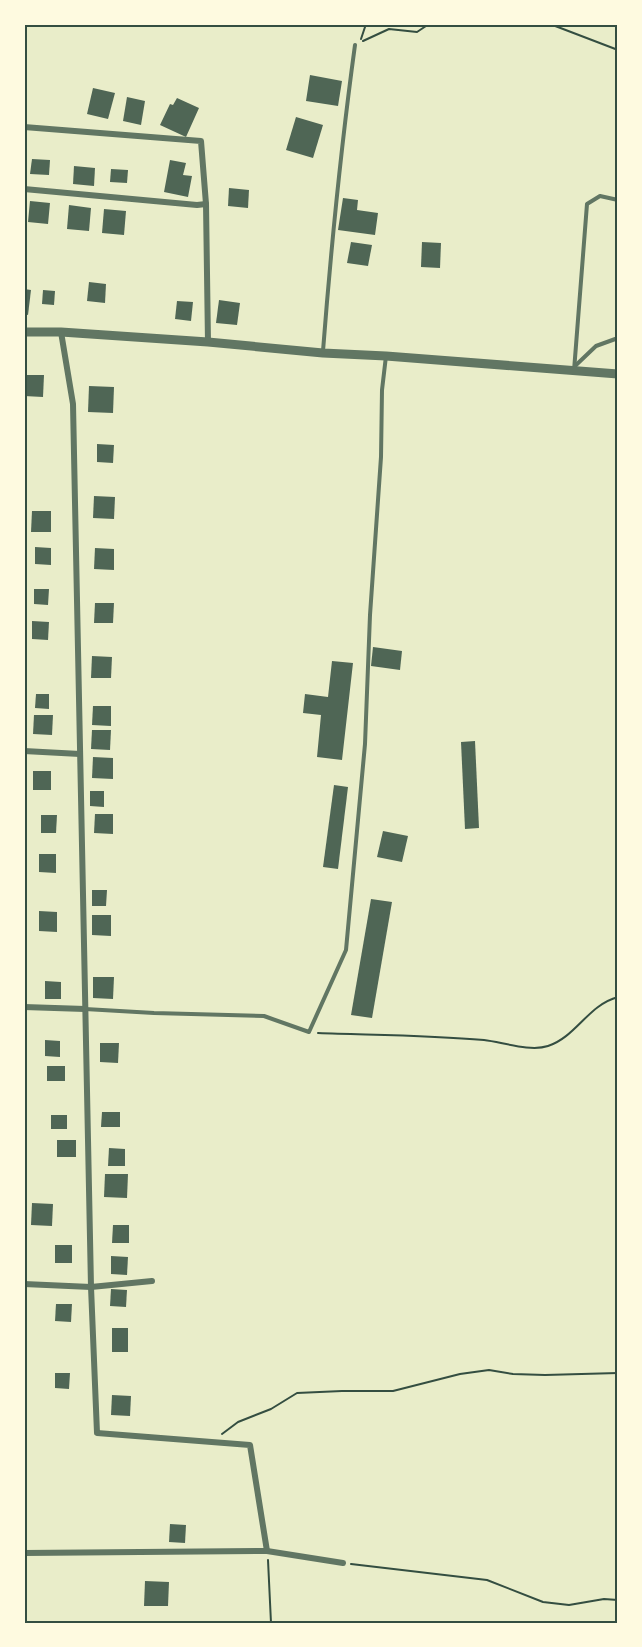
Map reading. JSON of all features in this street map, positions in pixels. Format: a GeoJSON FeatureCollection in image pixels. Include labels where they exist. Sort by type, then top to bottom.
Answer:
{"type":"FeatureCollection","features":[{"type":"Feature","properties":{"kind":"street"},"geometry":{"type":"LineString","coordinates":[[24,127],[201,141],[206,204],[208,342]]}},
{"type":"Feature","properties":{"kind":"street"},"geometry":{"type":"LineString","coordinates":[[24,189],[206,204]]}},
{"type":"Feature","properties":{"kind":"street"},"geometry":{"type":"LineString","coordinates":[[24,332],[61,332],[208,342],[323,353],[574,369],[618,374]]}},
{"type":"Feature","properties":{"kind":"street"},"geometry":{"type":"LineString","coordinates":[[61,332],[73,404],[91,1287],[97,1433],[250,1445],[267,1551]]}},
{"type":"Feature","properties":{"kind":"street"},"geometry":{"type":"LineString","coordinates":[[24,752],[80,754]]}},
{"type":"Feature","properties":{"kind":"street"},"geometry":{"type":"LineString","coordinates":[[24,1007],[85,1009]]}},
{"type":"Feature","properties":{"kind":"street"},"geometry":{"type":"LineString","coordinates":[[24,1284],[91,1287],[152,1281]]}},
{"type":"Feature","properties":{"kind":"street"},"geometry":{"type":"LineString","coordinates":[[24,1553],[267,1551],[343,1563]]}},
{"type":"Feature","properties":{"kind":"lane"},"geometry":{"type":"LineString","coordinates":[[323,353],[336,189],[355,45]]}},
{"type":"Feature","properties":{"kind":"lane"},"geometry":{"type":"LineString","coordinates":[[574,369],[587,204],[600,196],[618,200]]}},
{"type":"Feature","properties":{"kind":"lane"},"geometry":{"type":"LineString","coordinates":[[574,369],[596,346],[618,338]]}},
{"type":"Feature","properties":{"kind":"lane"},"geometry":{"type":"LineString","coordinates":[[85,1009],[264,1016],[309,1032],[346,950],[365,744],[370,615],[381,458],[382,390],[386,356]]}},
{"type":"Feature","properties":{"kind":"path"},"geometry":{"type":"LineString","coordinates":[[355,45],[361,40],[366,24]]}},
{"type":"Feature","properties":{"kind":"path"},"geometry":{"type":"LineString","coordinates":[[355,45],[389,29],[417,32],[429,24]]}},
{"type":"Feature","properties":{"kind":"path"},"geometry":{"type":"LineString","coordinates":[[550,24],[618,50]]}},
{"type":"Feature","properties":{"kind":"path"},"geometry":{"type":"LineString","coordinates":[[309,1032],[486,1040],[518,1046],[546,1047],[564,1038],[606,1000],[618,997]]}},
{"type":"Feature","properties":{"kind":"path"},"geometry":{"type":"LineString","coordinates":[[209,1442],[238,1422],[271,1409],[297,1393],[393,1392],[460,1374],[489,1370],[513,1374],[545,1375],[618,1373]]}},
{"type":"Feature","properties":{"kind":"path"},"geometry":{"type":"LineString","coordinates":[[267,1551],[271,1623]]}},
{"type":"Feature","properties":{"kind":"path"},"geometry":{"type":"LineString","coordinates":[[343,1563],[487,1580],[543,1602],[569,1605],[604,1599],[618,1600]]}},
{"type":"Feature","properties":{"kind":"building"},"geometry":{"type":"Polygon","coordinates":[[[310,75],[342,81],[338,106],[306,101],[310,75]]]}},
{"type":"Feature","properties":{"kind":"building"},"geometry":{"type":"Polygon","coordinates":[[[93,88],[115,93],[108,119],[87,114],[93,88]]]}},
{"type":"Feature","properties":{"kind":"building"},"geometry":{"type":"Polygon","coordinates":[[[127,97],[145,101],[141,125],[123,121],[127,97]]]}},
{"type":"Feature","properties":{"kind":"building"},"geometry":{"type":"Polygon","coordinates":[[[177,98],[199,108],[186,137],[160,125],[170,104],[173,105],[177,98]]]}},
{"type":"Feature","properties":{"kind":"building"},"geometry":{"type":"Polygon","coordinates":[[[296,117],[323,125],[313,158],[286,150],[296,117]]]}},
{"type":"Feature","properties":{"kind":"building"},"geometry":{"type":"Polygon","coordinates":[[[32,159],[50,160],[49,175],[30,174],[32,159]]]}},
{"type":"Feature","properties":{"kind":"building"},"geometry":{"type":"Polygon","coordinates":[[[170,160],[186,163],[183,175],[192,176],[188,197],[164,192],[170,160]]]}},
{"type":"Feature","properties":{"kind":"building"},"geometry":{"type":"Polygon","coordinates":[[[74,166],[95,168],[94,186],[73,184],[74,166]]]}},
{"type":"Feature","properties":{"kind":"building"},"geometry":{"type":"Polygon","coordinates":[[[111,169],[128,170],[127,183],[110,182],[111,169]]]}},
{"type":"Feature","properties":{"kind":"building"},"geometry":{"type":"Polygon","coordinates":[[[229,188],[249,190],[248,208],[228,206],[229,188]]]}},
{"type":"Feature","properties":{"kind":"building"},"geometry":{"type":"Polygon","coordinates":[[[343,198],[358,200],[357,210],[378,213],[375,235],[338,230],[343,198]]]}},
{"type":"Feature","properties":{"kind":"building"},"geometry":{"type":"Polygon","coordinates":[[[30,201],[50,203],[48,224],[28,222],[30,201]]]}},
{"type":"Feature","properties":{"kind":"building"},"geometry":{"type":"Polygon","coordinates":[[[69,205],[91,208],[89,231],[67,229],[69,205]]]}},
{"type":"Feature","properties":{"kind":"building"},"geometry":{"type":"Polygon","coordinates":[[[104,209],[126,211],[124,235],[102,233],[104,209]]]}},
{"type":"Feature","properties":{"kind":"building"},"geometry":{"type":"Polygon","coordinates":[[[351,242],[372,245],[368,266],[347,263],[351,242]]]}},
{"type":"Feature","properties":{"kind":"building"},"geometry":{"type":"Polygon","coordinates":[[[422,242],[441,243],[440,268],[421,267],[422,242]]]}},
{"type":"Feature","properties":{"kind":"building"},"geometry":{"type":"Polygon","coordinates":[[[89,282],[106,284],[105,303],[87,301],[89,282]]]}},
{"type":"Feature","properties":{"kind":"building"},"geometry":{"type":"Polygon","coordinates":[[[24,289],[31,290],[28,315],[24,314],[24,289]]]}},
{"type":"Feature","properties":{"kind":"building"},"geometry":{"type":"Polygon","coordinates":[[[43,290],[55,291],[54,305],[42,304],[43,290]]]}},
{"type":"Feature","properties":{"kind":"building"},"geometry":{"type":"Polygon","coordinates":[[[219,300],[240,303],[237,325],[216,323],[219,300]]]}},
{"type":"Feature","properties":{"kind":"building"},"geometry":{"type":"Polygon","coordinates":[[[177,301],[193,302],[191,321],[175,319],[177,301]]]}},
{"type":"Feature","properties":{"kind":"building"},"geometry":{"type":"Polygon","coordinates":[[[24,375],[44,375],[43,397],[24,396],[24,375]]]}},
{"type":"Feature","properties":{"kind":"building"},"geometry":{"type":"Polygon","coordinates":[[[89,386],[114,387],[113,413],[88,412],[89,386]]]}},
{"type":"Feature","properties":{"kind":"building"},"geometry":{"type":"Polygon","coordinates":[[[97,444],[114,445],[113,463],[97,462],[97,444]]]}},
{"type":"Feature","properties":{"kind":"building"},"geometry":{"type":"Polygon","coordinates":[[[94,496],[115,497],[114,519],[93,518],[94,496]]]}},
{"type":"Feature","properties":{"kind":"building"},"geometry":{"type":"Polygon","coordinates":[[[32,511],[51,511],[51,532],[31,532],[32,511]]]}},
{"type":"Feature","properties":{"kind":"building"},"geometry":{"type":"Polygon","coordinates":[[[35,547],[51,548],[51,565],[35,564],[35,547]]]}},
{"type":"Feature","properties":{"kind":"building"},"geometry":{"type":"Polygon","coordinates":[[[95,548],[114,549],[114,570],[94,569],[95,548]]]}},
{"type":"Feature","properties":{"kind":"building"},"geometry":{"type":"Polygon","coordinates":[[[34,589],[49,589],[48,605],[34,604],[34,589]]]}},
{"type":"Feature","properties":{"kind":"building"},"geometry":{"type":"Polygon","coordinates":[[[95,603],[114,603],[113,623],[94,623],[95,603]]]}},
{"type":"Feature","properties":{"kind":"building"},"geometry":{"type":"Polygon","coordinates":[[[32,621],[49,622],[48,640],[32,639],[32,621]]]}},
{"type":"Feature","properties":{"kind":"building"},"geometry":{"type":"Polygon","coordinates":[[[373,647],[402,651],[400,670],[371,666],[373,647]]]}},
{"type":"Feature","properties":{"kind":"building"},"geometry":{"type":"Polygon","coordinates":[[[92,656],[112,657],[111,678],[91,678],[92,656]]]}},
{"type":"Feature","properties":{"kind":"building"},"geometry":{"type":"Polygon","coordinates":[[[332,661],[353,663],[342,760],[317,757],[321,715],[303,713],[305,694],[328,697],[332,661]]]}},
{"type":"Feature","properties":{"kind":"building"},"geometry":{"type":"Polygon","coordinates":[[[36,694],[49,694],[49,709],[35,708],[36,694]]]}},
{"type":"Feature","properties":{"kind":"building"},"geometry":{"type":"Polygon","coordinates":[[[93,706],[111,706],[111,726],[92,725],[93,706]]]}},
{"type":"Feature","properties":{"kind":"building"},"geometry":{"type":"Polygon","coordinates":[[[34,715],[53,715],[52,735],[33,734],[34,715]]]}},
{"type":"Feature","properties":{"kind":"building"},"geometry":{"type":"Polygon","coordinates":[[[92,730],[111,730],[110,750],[91,749],[92,730]]]}},
{"type":"Feature","properties":{"kind":"building"},"geometry":{"type":"Polygon","coordinates":[[[475,741],[479,828],[465,829],[461,742],[475,741]]]}},
{"type":"Feature","properties":{"kind":"building"},"geometry":{"type":"Polygon","coordinates":[[[93,757],[113,758],[113,779],[92,778],[93,757]]]}},
{"type":"Feature","properties":{"kind":"building"},"geometry":{"type":"Polygon","coordinates":[[[33,771],[51,771],[51,790],[33,790],[33,771]]]}},
{"type":"Feature","properties":{"kind":"building"},"geometry":{"type":"Polygon","coordinates":[[[334,785],[348,787],[338,869],[323,867],[334,785]]]}},
{"type":"Feature","properties":{"kind":"building"},"geometry":{"type":"Polygon","coordinates":[[[90,791],[104,791],[104,807],[90,806],[90,791]]]}},
{"type":"Feature","properties":{"kind":"building"},"geometry":{"type":"Polygon","coordinates":[[[95,814],[113,814],[113,834],[94,833],[95,814]]]}},
{"type":"Feature","properties":{"kind":"building"},"geometry":{"type":"Polygon","coordinates":[[[41,815],[57,815],[56,833],[41,833],[41,815]]]}},
{"type":"Feature","properties":{"kind":"building"},"geometry":{"type":"Polygon","coordinates":[[[383,831],[408,836],[402,862],[377,857],[383,831]]]}},
{"type":"Feature","properties":{"kind":"building"},"geometry":{"type":"Polygon","coordinates":[[[39,854],[56,854],[56,873],[39,872],[39,854]]]}},
{"type":"Feature","properties":{"kind":"building"},"geometry":{"type":"Polygon","coordinates":[[[92,890],[107,890],[106,906],[92,906],[92,890]]]}},
{"type":"Feature","properties":{"kind":"building"},"geometry":{"type":"Polygon","coordinates":[[[371,899],[392,902],[372,1018],[351,1015],[371,899]]]}},
{"type":"Feature","properties":{"kind":"building"},"geometry":{"type":"Polygon","coordinates":[[[39,911],[57,912],[57,932],[39,931],[39,911]]]}},
{"type":"Feature","properties":{"kind":"building"},"geometry":{"type":"Polygon","coordinates":[[[92,915],[111,915],[111,936],[92,935],[92,915]]]}},
{"type":"Feature","properties":{"kind":"building"},"geometry":{"type":"Polygon","coordinates":[[[93,977],[114,977],[113,999],[93,998],[93,977]]]}},
{"type":"Feature","properties":{"kind":"building"},"geometry":{"type":"Polygon","coordinates":[[[45,981],[61,982],[61,999],[45,999],[45,981]]]}},
{"type":"Feature","properties":{"kind":"building"},"geometry":{"type":"Polygon","coordinates":[[[45,1040],[60,1041],[60,1057],[45,1056],[45,1040]]]}},
{"type":"Feature","properties":{"kind":"building"},"geometry":{"type":"Polygon","coordinates":[[[100,1043],[119,1043],[118,1063],[100,1062],[100,1043]]]}},
{"type":"Feature","properties":{"kind":"building"},"geometry":{"type":"Polygon","coordinates":[[[47,1066],[65,1066],[65,1081],[47,1081],[47,1066]]]}},
{"type":"Feature","properties":{"kind":"building"},"geometry":{"type":"Polygon","coordinates":[[[102,1112],[120,1112],[120,1127],[101,1127],[102,1112]]]}},
{"type":"Feature","properties":{"kind":"building"},"geometry":{"type":"Polygon","coordinates":[[[51,1115],[67,1115],[67,1129],[51,1129],[51,1115]]]}},
{"type":"Feature","properties":{"kind":"building"},"geometry":{"type":"Polygon","coordinates":[[[57,1140],[76,1140],[76,1157],[57,1157],[57,1140]]]}},
{"type":"Feature","properties":{"kind":"building"},"geometry":{"type":"Polygon","coordinates":[[[109,1148],[125,1149],[125,1166],[108,1166],[109,1148]]]}},
{"type":"Feature","properties":{"kind":"building"},"geometry":{"type":"Polygon","coordinates":[[[105,1174],[128,1174],[127,1198],[104,1197],[105,1174]]]}},
{"type":"Feature","properties":{"kind":"building"},"geometry":{"type":"Polygon","coordinates":[[[32,1203],[53,1204],[52,1226],[31,1225],[32,1203]]]}},
{"type":"Feature","properties":{"kind":"building"},"geometry":{"type":"Polygon","coordinates":[[[113,1225],[129,1225],[129,1243],[112,1243],[113,1225]]]}},
{"type":"Feature","properties":{"kind":"building"},"geometry":{"type":"Polygon","coordinates":[[[55,1245],[72,1245],[72,1263],[55,1263],[55,1245]]]}},
{"type":"Feature","properties":{"kind":"building"},"geometry":{"type":"Polygon","coordinates":[[[111,1256],[128,1257],[127,1275],[111,1274],[111,1256]]]}},
{"type":"Feature","properties":{"kind":"building"},"geometry":{"type":"Polygon","coordinates":[[[111,1289],[127,1290],[126,1307],[110,1306],[111,1289]]]}},
{"type":"Feature","properties":{"kind":"building"},"geometry":{"type":"Polygon","coordinates":[[[56,1304],[72,1304],[71,1322],[55,1321],[56,1304]]]}},
{"type":"Feature","properties":{"kind":"building"},"geometry":{"type":"Polygon","coordinates":[[[112,1328],[128,1328],[128,1352],[112,1352],[112,1328]]]}},
{"type":"Feature","properties":{"kind":"building"},"geometry":{"type":"Polygon","coordinates":[[[55,1373],[70,1373],[69,1389],[55,1388],[55,1373]]]}},
{"type":"Feature","properties":{"kind":"building"},"geometry":{"type":"Polygon","coordinates":[[[112,1395],[131,1396],[130,1416],[111,1415],[112,1395]]]}},
{"type":"Feature","properties":{"kind":"building"},"geometry":{"type":"Polygon","coordinates":[[[170,1524],[186,1525],[185,1543],[169,1542],[170,1524]]]}},
{"type":"Feature","properties":{"kind":"building"},"geometry":{"type":"Polygon","coordinates":[[[145,1581],[169,1582],[168,1606],[144,1606],[145,1581]]]}}]}
